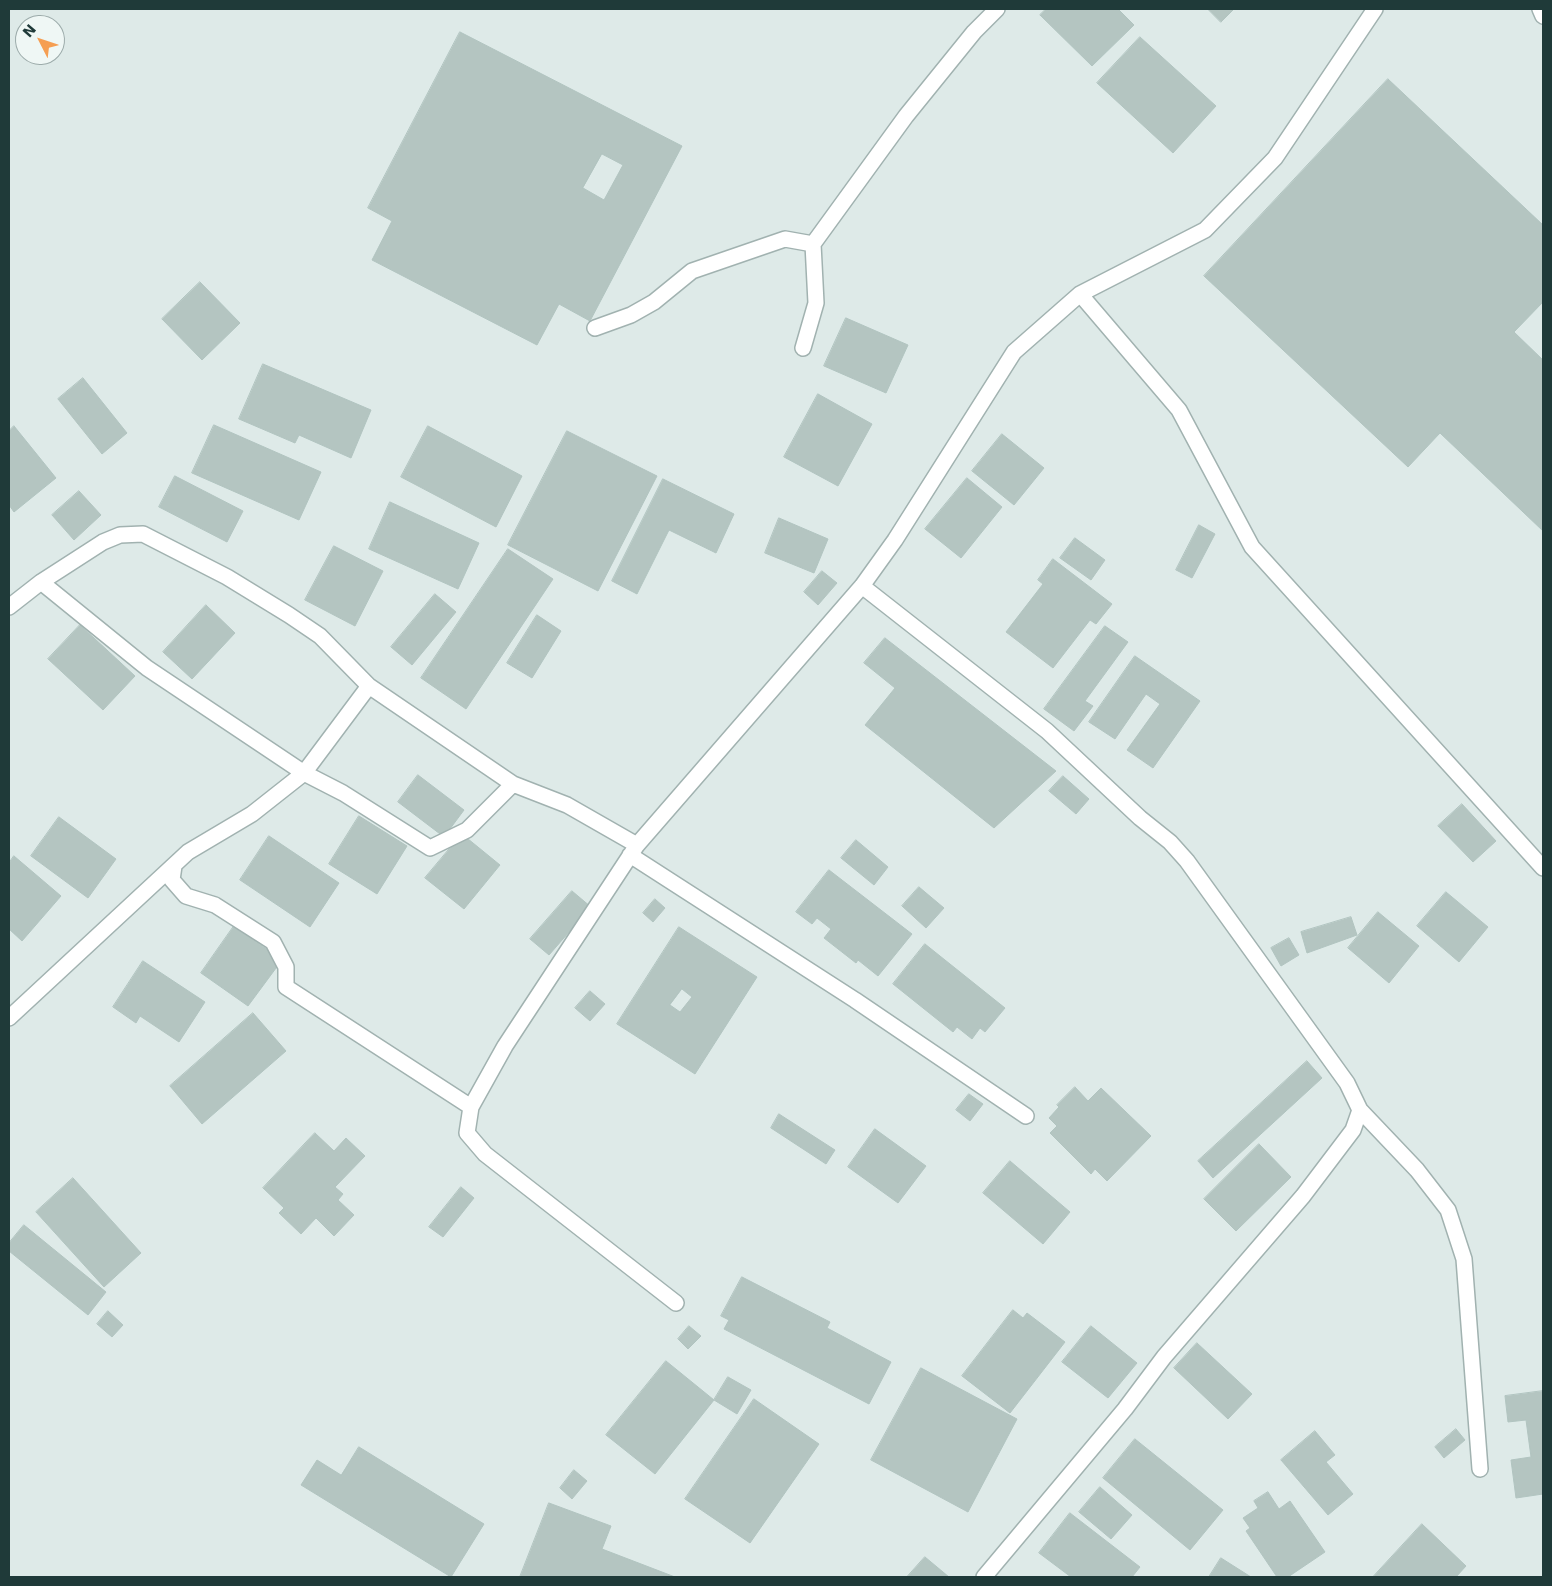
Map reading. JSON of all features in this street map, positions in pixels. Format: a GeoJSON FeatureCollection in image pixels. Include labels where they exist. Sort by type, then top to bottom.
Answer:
{"type":"FeatureCollection","features":[{"type":"Feature","properties":{"kind":"street"},"geometry":{"type":"LineString","coordinates":[[803,348],[816,302],[813,244],[906,116],[974,32],[997,9]]}},
{"type":"Feature","properties":{"kind":"street"},"geometry":{"type":"LineString","coordinates":[[676,1303],[485,1154],[467,1133],[471,1107],[505,1046],[633,850],[862,586],[895,540],[1014,352],[1080,294],[1205,230],[1274,158],[1375,9]]}},
{"type":"Feature","properties":{"kind":"street"},"geometry":{"type":"LineString","coordinates":[[1540,9],[1543,16]]}},
{"type":"Feature","properties":{"kind":"street"},"geometry":{"type":"LineString","coordinates":[[595,328],[631,314],[654,302],[692,271],[785,240],[813,244]]}},
{"type":"Feature","properties":{"kind":"street"},"geometry":{"type":"LineString","coordinates":[[1080,294],[1179,410],[1252,547],[1543,868]]}},
{"type":"Feature","properties":{"kind":"street"},"geometry":{"type":"LineString","coordinates":[[9,607],[41,582],[103,542],[120,535],[143,534],[227,576],[320,636],[370,686],[513,784],[567,805],[1026,1116]]}},
{"type":"Feature","properties":{"kind":"street"},"geometry":{"type":"LineString","coordinates":[[41,582],[147,668],[304,773],[343,793],[430,848],[467,830],[513,784]]}},
{"type":"Feature","properties":{"kind":"street"},"geometry":{"type":"LineString","coordinates":[[862,586],[1047,731],[1140,818],[1170,842],[1186,861],[1347,1083],[1360,1110],[1417,1170],[1448,1210],[1464,1259],[1480,1470]]}},
{"type":"Feature","properties":{"kind":"street"},"geometry":{"type":"LineString","coordinates":[[9,1018],[188,852],[252,814],[304,773],[370,686]]}},
{"type":"Feature","properties":{"kind":"street"},"geometry":{"type":"LineString","coordinates":[[174,866],[172,880],[186,896],[215,904],[273,942],[286,967],[286,986],[471,1107]]}},
{"type":"Feature","properties":{"kind":"street"},"geometry":{"type":"LineString","coordinates":[[984,1577],[1164,1357],[1303,1196],[1353,1130],[1360,1110]]}},
{"type":"Feature","properties":{"kind":"building"},"geometry":{"type":"Polygon","coordinates":[[[1046,9],[1118,9],[1134,25],[1092,66],[1040,15],[1046,9]]]}},
{"type":"Feature","properties":{"kind":"building"},"geometry":{"type":"Polygon","coordinates":[[[1208,9],[1234,9],[1221,22],[1208,9]]]}},
{"type":"Feature","properties":{"kind":"building"},"geometry":{"type":"Polygon","coordinates":[[[460,32],[682,146],[590,321],[559,304],[537,345],[372,260],[392,221],[368,208],[460,32]],[[602,154],[583,188],[604,200],[623,165],[602,154]]]}},
{"type":"Feature","properties":{"kind":"building"},"geometry":{"type":"Polygon","coordinates":[[[1140,37],[1216,106],[1173,153],[1097,83],[1140,37]]]}},
{"type":"Feature","properties":{"kind":"building"},"geometry":{"type":"Polygon","coordinates":[[[1388,79],[1543,225],[1543,302],[1514,332],[1543,360],[1543,531],[1440,433],[1408,467],[1204,276],[1388,79]]]}},
{"type":"Feature","properties":{"kind":"building"},"geometry":{"type":"Polygon","coordinates":[[[200,282],[240,323],[202,360],[162,319],[200,282]]]}},
{"type":"Feature","properties":{"kind":"building"},"geometry":{"type":"Polygon","coordinates":[[[846,318],[908,345],[886,393],[824,366],[846,318]]]}},
{"type":"Feature","properties":{"kind":"building"},"geometry":{"type":"Polygon","coordinates":[[[263,364],[371,410],[351,458],[299,435],[295,443],[239,419],[263,364]]]}},
{"type":"Feature","properties":{"kind":"building"},"geometry":{"type":"Polygon","coordinates":[[[83,378],[127,433],[102,454],[58,399],[83,378]]]}},
{"type":"Feature","properties":{"kind":"building"},"geometry":{"type":"Polygon","coordinates":[[[818,394],[872,424],[838,486],[784,457],[818,394]]]}},
{"type":"Feature","properties":{"kind":"building"},"geometry":{"type":"Polygon","coordinates":[[[214,425],[321,472],[299,520],[192,473],[214,425]]]}},
{"type":"Feature","properties":{"kind":"building"},"geometry":{"type":"Polygon","coordinates":[[[14,426],[56,478],[14,512],[9,505],[9,431],[14,426]]]}},
{"type":"Feature","properties":{"kind":"building"},"geometry":{"type":"Polygon","coordinates":[[[428,426],[522,476],[496,527],[401,477],[428,426]]]}},
{"type":"Feature","properties":{"kind":"building"},"geometry":{"type":"Polygon","coordinates":[[[567,431],[657,476],[598,591],[508,545],[567,431]]]}},
{"type":"Feature","properties":{"kind":"building"},"geometry":{"type":"Polygon","coordinates":[[[1002,434],[1044,468],[1014,505],[972,471],[1002,434]]]}},
{"type":"Feature","properties":{"kind":"building"},"geometry":{"type":"Polygon","coordinates":[[[175,476],[243,511],[227,542],[159,507],[175,476]]]}},
{"type":"Feature","properties":{"kind":"building"},"geometry":{"type":"Polygon","coordinates":[[[967,478],[1002,507],[961,558],[925,529],[967,478]]]}},
{"type":"Feature","properties":{"kind":"building"},"geometry":{"type":"Polygon","coordinates":[[[663,479],[734,514],[716,553],[669,530],[637,594],[612,581],[663,479]]]}},
{"type":"Feature","properties":{"kind":"building"},"geometry":{"type":"Polygon","coordinates":[[[79,491],[101,515],[74,540],[52,515],[79,491]]]}},
{"type":"Feature","properties":{"kind":"building"},"geometry":{"type":"Polygon","coordinates":[[[390,502],[479,543],[458,589],[369,549],[390,502]]]}},
{"type":"Feature","properties":{"kind":"building"},"geometry":{"type":"Polygon","coordinates":[[[779,518],[828,539],[814,573],[765,553],[779,518]]]}},
{"type":"Feature","properties":{"kind":"building"},"geometry":{"type":"Polygon","coordinates":[[[1199,525],[1215,534],[1192,578],[1176,570],[1199,525]]]}},
{"type":"Feature","properties":{"kind":"building"},"geometry":{"type":"Polygon","coordinates":[[[1075,538],[1105,560],[1091,580],[1060,558],[1075,538]]]}},
{"type":"Feature","properties":{"kind":"building"},"geometry":{"type":"Polygon","coordinates":[[[334,546],[383,571],[355,626],[305,600],[334,546]]]}},
{"type":"Feature","properties":{"kind":"building"},"geometry":{"type":"Polygon","coordinates":[[[508,549],[553,579],[466,709],[421,678],[508,549]]]}},
{"type":"Feature","properties":{"kind":"building"},"geometry":{"type":"Polygon","coordinates":[[[1053,559],[1112,604],[1096,624],[1090,620],[1053,668],[1006,632],[1043,584],[1038,580],[1053,559]]]}},
{"type":"Feature","properties":{"kind":"building"},"geometry":{"type":"Polygon","coordinates":[[[822,571],[837,583],[818,605],[804,592],[822,571]]]}},
{"type":"Feature","properties":{"kind":"building"},"geometry":{"type":"Polygon","coordinates":[[[435,594],[456,612],[412,665],[391,647],[435,594]]]}},
{"type":"Feature","properties":{"kind":"building"},"geometry":{"type":"Polygon","coordinates":[[[206,605],[235,633],[192,679],[163,652],[206,605]]]}},
{"type":"Feature","properties":{"kind":"building"},"geometry":{"type":"Polygon","coordinates":[[[537,615],[561,631],[532,678],[507,663],[537,615]]]}},
{"type":"Feature","properties":{"kind":"building"},"geometry":{"type":"Polygon","coordinates":[[[80,625],[135,676],[103,710],[48,659],[80,625]]]}},
{"type":"Feature","properties":{"kind":"building"},"geometry":{"type":"Polygon","coordinates":[[[1105,626],[1128,642],[1085,701],[1093,706],[1074,731],[1044,709],[1105,626]]]}},
{"type":"Feature","properties":{"kind":"building"},"geometry":{"type":"Polygon","coordinates":[[[885,638],[1056,771],[994,828],[865,725],[895,688],[864,663],[885,638]]]}},
{"type":"Feature","properties":{"kind":"building"},"geometry":{"type":"Polygon","coordinates":[[[1135,656],[1200,701],[1153,768],[1127,750],[1160,704],[1146,694],[1115,739],[1089,722],[1135,656]]]}},
{"type":"Feature","properties":{"kind":"building"},"geometry":{"type":"Polygon","coordinates":[[[418,775],[464,810],[444,837],[398,802],[418,775]]]}},
{"type":"Feature","properties":{"kind":"building"},"geometry":{"type":"Polygon","coordinates":[[[1063,776],[1089,799],[1076,814],[1049,791],[1063,776]]]}},
{"type":"Feature","properties":{"kind":"building"},"geometry":{"type":"Polygon","coordinates":[[[1462,804],[1496,841],[1473,862],[1438,826],[1462,804]]]}},
{"type":"Feature","properties":{"kind":"building"},"geometry":{"type":"Polygon","coordinates":[[[359,816],[407,846],[377,894],[329,864],[359,816]]]}},
{"type":"Feature","properties":{"kind":"building"},"geometry":{"type":"Polygon","coordinates":[[[59,817],[116,859],[88,898],[31,856],[59,817]]]}},
{"type":"Feature","properties":{"kind":"building"},"geometry":{"type":"Polygon","coordinates":[[[462,834],[500,865],[464,909],[425,878],[462,834]]]}},
{"type":"Feature","properties":{"kind":"building"},"geometry":{"type":"Polygon","coordinates":[[[269,836],[339,883],[310,927],[240,880],[269,836]]]}},
{"type":"Feature","properties":{"kind":"building"},"geometry":{"type":"Polygon","coordinates":[[[856,840],[888,867],[874,885],[841,858],[856,840]]]}},
{"type":"Feature","properties":{"kind":"building"},"geometry":{"type":"Polygon","coordinates":[[[14,856],[61,896],[22,941],[9,929],[9,863],[14,856]]]}},
{"type":"Feature","properties":{"kind":"building"},"geometry":{"type":"Polygon","coordinates":[[[829,870],[912,934],[878,976],[858,960],[856,963],[824,938],[831,929],[817,918],[812,924],[796,912],[829,870]]]}},
{"type":"Feature","properties":{"kind":"building"},"geometry":{"type":"Polygon","coordinates":[[[919,887],[944,908],[926,928],[902,906],[919,887]]]}},
{"type":"Feature","properties":{"kind":"building"},"geometry":{"type":"Polygon","coordinates":[[[572,891],[591,907],[549,955],[530,939],[572,891]]]}},
{"type":"Feature","properties":{"kind":"building"},"geometry":{"type":"Polygon","coordinates":[[[1446,892],[1488,927],[1459,962],[1417,926],[1446,892]]]}},
{"type":"Feature","properties":{"kind":"building"},"geometry":{"type":"Polygon","coordinates":[[[655,899],[665,908],[653,922],[643,913],[655,899]]]}},
{"type":"Feature","properties":{"kind":"building"},"geometry":{"type":"Polygon","coordinates":[[[1378,912],[1419,946],[1389,983],[1348,948],[1378,912]]]}},
{"type":"Feature","properties":{"kind":"building"},"geometry":{"type":"Polygon","coordinates":[[[1351,917],[1357,935],[1307,953],[1301,932],[1351,917]]]}},
{"type":"Feature","properties":{"kind":"building"},"geometry":{"type":"Polygon","coordinates":[[[234,926],[282,960],[248,1006],[201,973],[234,926]]]}},
{"type":"Feature","properties":{"kind":"building"},"geometry":{"type":"Polygon","coordinates":[[[679,927],[757,977],[695,1074],[617,1024],[679,927]],[[682,989],[670,1005],[680,1012],[692,997],[682,989]]]}},
{"type":"Feature","properties":{"kind":"building"},"geometry":{"type":"Polygon","coordinates":[[[1289,938],[1299,955],[1281,966],[1271,948],[1289,938]]]}},
{"type":"Feature","properties":{"kind":"building"},"geometry":{"type":"Polygon","coordinates":[[[925,944],[1005,1008],[985,1032],[980,1028],[972,1039],[957,1027],[953,1032],[893,984],[925,944]]]}},
{"type":"Feature","properties":{"kind":"building"},"geometry":{"type":"Polygon","coordinates":[[[143,961],[205,1002],[179,1042],[140,1016],[136,1023],[113,1007],[143,961]]]}},
{"type":"Feature","properties":{"kind":"building"},"geometry":{"type":"Polygon","coordinates":[[[590,991],[605,1004],[590,1021],[575,1008],[590,991]]]}},
{"type":"Feature","properties":{"kind":"building"},"geometry":{"type":"Polygon","coordinates":[[[253,1013],[286,1051],[202,1124],[170,1086],[253,1013]]]}},
{"type":"Feature","properties":{"kind":"building"},"geometry":{"type":"Polygon","coordinates":[[[1307,1061],[1322,1078],[1213,1178],[1198,1161],[1307,1061]]]}},
{"type":"Feature","properties":{"kind":"building"},"geometry":{"type":"Polygon","coordinates":[[[1075,1087],[1088,1101],[1101,1088],[1151,1136],[1107,1181],[1095,1169],[1091,1174],[1050,1133],[1057,1126],[1049,1118],[1059,1107],[1057,1105],[1075,1087]]]}},
{"type":"Feature","properties":{"kind":"building"},"geometry":{"type":"Polygon","coordinates":[[[969,1094],[983,1104],[970,1121],[956,1110],[969,1094]]]}},
{"type":"Feature","properties":{"kind":"building"},"geometry":{"type":"Polygon","coordinates":[[[779,1114],[835,1150],[826,1164],[771,1128],[779,1114]]]}},
{"type":"Feature","properties":{"kind":"building"},"geometry":{"type":"Polygon","coordinates":[[[875,1129],[926,1166],[898,1203],[848,1167],[875,1129]]]}},
{"type":"Feature","properties":{"kind":"building"},"geometry":{"type":"Polygon","coordinates":[[[315,1133],[334,1151],[346,1138],[365,1156],[335,1187],[343,1194],[338,1200],[354,1215],[334,1236],[316,1218],[301,1234],[279,1213],[284,1208],[263,1188],[315,1133]]]}},
{"type":"Feature","properties":{"kind":"building"},"geometry":{"type":"Polygon","coordinates":[[[1259,1144],[1291,1177],[1236,1231],[1204,1199],[1259,1144]]]}},
{"type":"Feature","properties":{"kind":"building"},"geometry":{"type":"Polygon","coordinates":[[[1010,1161],[1070,1212],[1043,1244],[983,1193],[1010,1161]]]}},
{"type":"Feature","properties":{"kind":"building"},"geometry":{"type":"Polygon","coordinates":[[[73,1178],[141,1253],[104,1287],[36,1212],[73,1178]]]}},
{"type":"Feature","properties":{"kind":"building"},"geometry":{"type":"Polygon","coordinates":[[[461,1187],[474,1198],[443,1237],[429,1227],[461,1187]]]}},
{"type":"Feature","properties":{"kind":"building"},"geometry":{"type":"Polygon","coordinates":[[[24,1225],[106,1292],[88,1315],[9,1251],[9,1243],[24,1225]]]}},
{"type":"Feature","properties":{"kind":"building"},"geometry":{"type":"Polygon","coordinates":[[[742,1277],[830,1322],[827,1328],[891,1362],[869,1404],[724,1329],[729,1320],[721,1316],[742,1277]]]}},
{"type":"Feature","properties":{"kind":"building"},"geometry":{"type":"Polygon","coordinates":[[[1013,1310],[1023,1318],[1027,1313],[1065,1342],[1010,1413],[962,1376],[1013,1310]]]}},
{"type":"Feature","properties":{"kind":"building"},"geometry":{"type":"Polygon","coordinates":[[[108,1311],[123,1325],[112,1337],[97,1324],[108,1311]]]}},
{"type":"Feature","properties":{"kind":"building"},"geometry":{"type":"Polygon","coordinates":[[[689,1326],[701,1336],[688,1349],[678,1339],[689,1326]]]}},
{"type":"Feature","properties":{"kind":"building"},"geometry":{"type":"Polygon","coordinates":[[[1091,1326],[1137,1363],[1108,1398],[1062,1362],[1091,1326]]]}},
{"type":"Feature","properties":{"kind":"building"},"geometry":{"type":"Polygon","coordinates":[[[1197,1343],[1252,1394],[1228,1419],[1174,1368],[1197,1343]]]}},
{"type":"Feature","properties":{"kind":"building"},"geometry":{"type":"Polygon","coordinates":[[[666,1361],[714,1400],[655,1474],[606,1435],[666,1361]]]}},
{"type":"Feature","properties":{"kind":"building"},"geometry":{"type":"Polygon","coordinates":[[[921,1368],[1017,1419],[968,1512],[871,1460],[921,1368]]]}},
{"type":"Feature","properties":{"kind":"building"},"geometry":{"type":"Polygon","coordinates":[[[728,1377],[751,1390],[737,1414],[714,1400],[728,1377]]]}},
{"type":"Feature","properties":{"kind":"building"},"geometry":{"type":"Polygon","coordinates":[[[1543,1391],[1543,1494],[1516,1498],[1511,1460],[1531,1457],[1526,1420],[1508,1422],[1505,1396],[1543,1391]]]}},
{"type":"Feature","properties":{"kind":"building"},"geometry":{"type":"Polygon","coordinates":[[[754,1399],[819,1444],[750,1543],[685,1499],[754,1399]]]}},
{"type":"Feature","properties":{"kind":"building"},"geometry":{"type":"Polygon","coordinates":[[[1456,1429],[1465,1440],[1444,1458],[1435,1447],[1456,1429]]]}},
{"type":"Feature","properties":{"kind":"building"},"geometry":{"type":"Polygon","coordinates":[[[1315,1431],[1335,1455],[1326,1462],[1353,1494],[1328,1515],[1281,1460],[1315,1431]]]}},
{"type":"Feature","properties":{"kind":"building"},"geometry":{"type":"Polygon","coordinates":[[[1135,1439],[1223,1510],[1190,1550],[1103,1478],[1135,1439]]]}},
{"type":"Feature","properties":{"kind":"building"},"geometry":{"type":"Polygon","coordinates":[[[359,1447],[484,1524],[451,1577],[301,1485],[317,1460],[341,1475],[359,1447]]]}},
{"type":"Feature","properties":{"kind":"building"},"geometry":{"type":"Polygon","coordinates":[[[574,1470],[587,1481],[572,1499],[560,1488],[574,1470]]]}},
{"type":"Feature","properties":{"kind":"building"},"geometry":{"type":"Polygon","coordinates":[[[1100,1487],[1132,1515],[1111,1539],[1079,1512],[1100,1487]]]}},
{"type":"Feature","properties":{"kind":"building"},"geometry":{"type":"Polygon","coordinates":[[[1268,1492],[1279,1509],[1290,1501],[1325,1552],[1288,1577],[1277,1577],[1246,1531],[1250,1528],[1243,1518],[1258,1508],[1254,1501],[1268,1492]]]}},
{"type":"Feature","properties":{"kind":"building"},"geometry":{"type":"Polygon","coordinates":[[[549,1503],[611,1526],[602,1549],[675,1577],[520,1577],[549,1503]]]}},
{"type":"Feature","properties":{"kind":"building"},"geometry":{"type":"Polygon","coordinates":[[[1070,1513],[1140,1567],[1132,1577],[1071,1577],[1039,1553],[1070,1513]]]}},
{"type":"Feature","properties":{"kind":"building"},"geometry":{"type":"Polygon","coordinates":[[[1422,1524],[1466,1566],[1456,1577],[1373,1577],[1422,1524]]]}},
{"type":"Feature","properties":{"kind":"building"},"geometry":{"type":"Polygon","coordinates":[[[925,1557],[949,1577],[907,1577],[925,1557]]]}},
{"type":"Feature","properties":{"kind":"building"},"geometry":{"type":"Polygon","coordinates":[[[1221,1558],[1251,1577],[1209,1577],[1221,1558]]]}}]}
